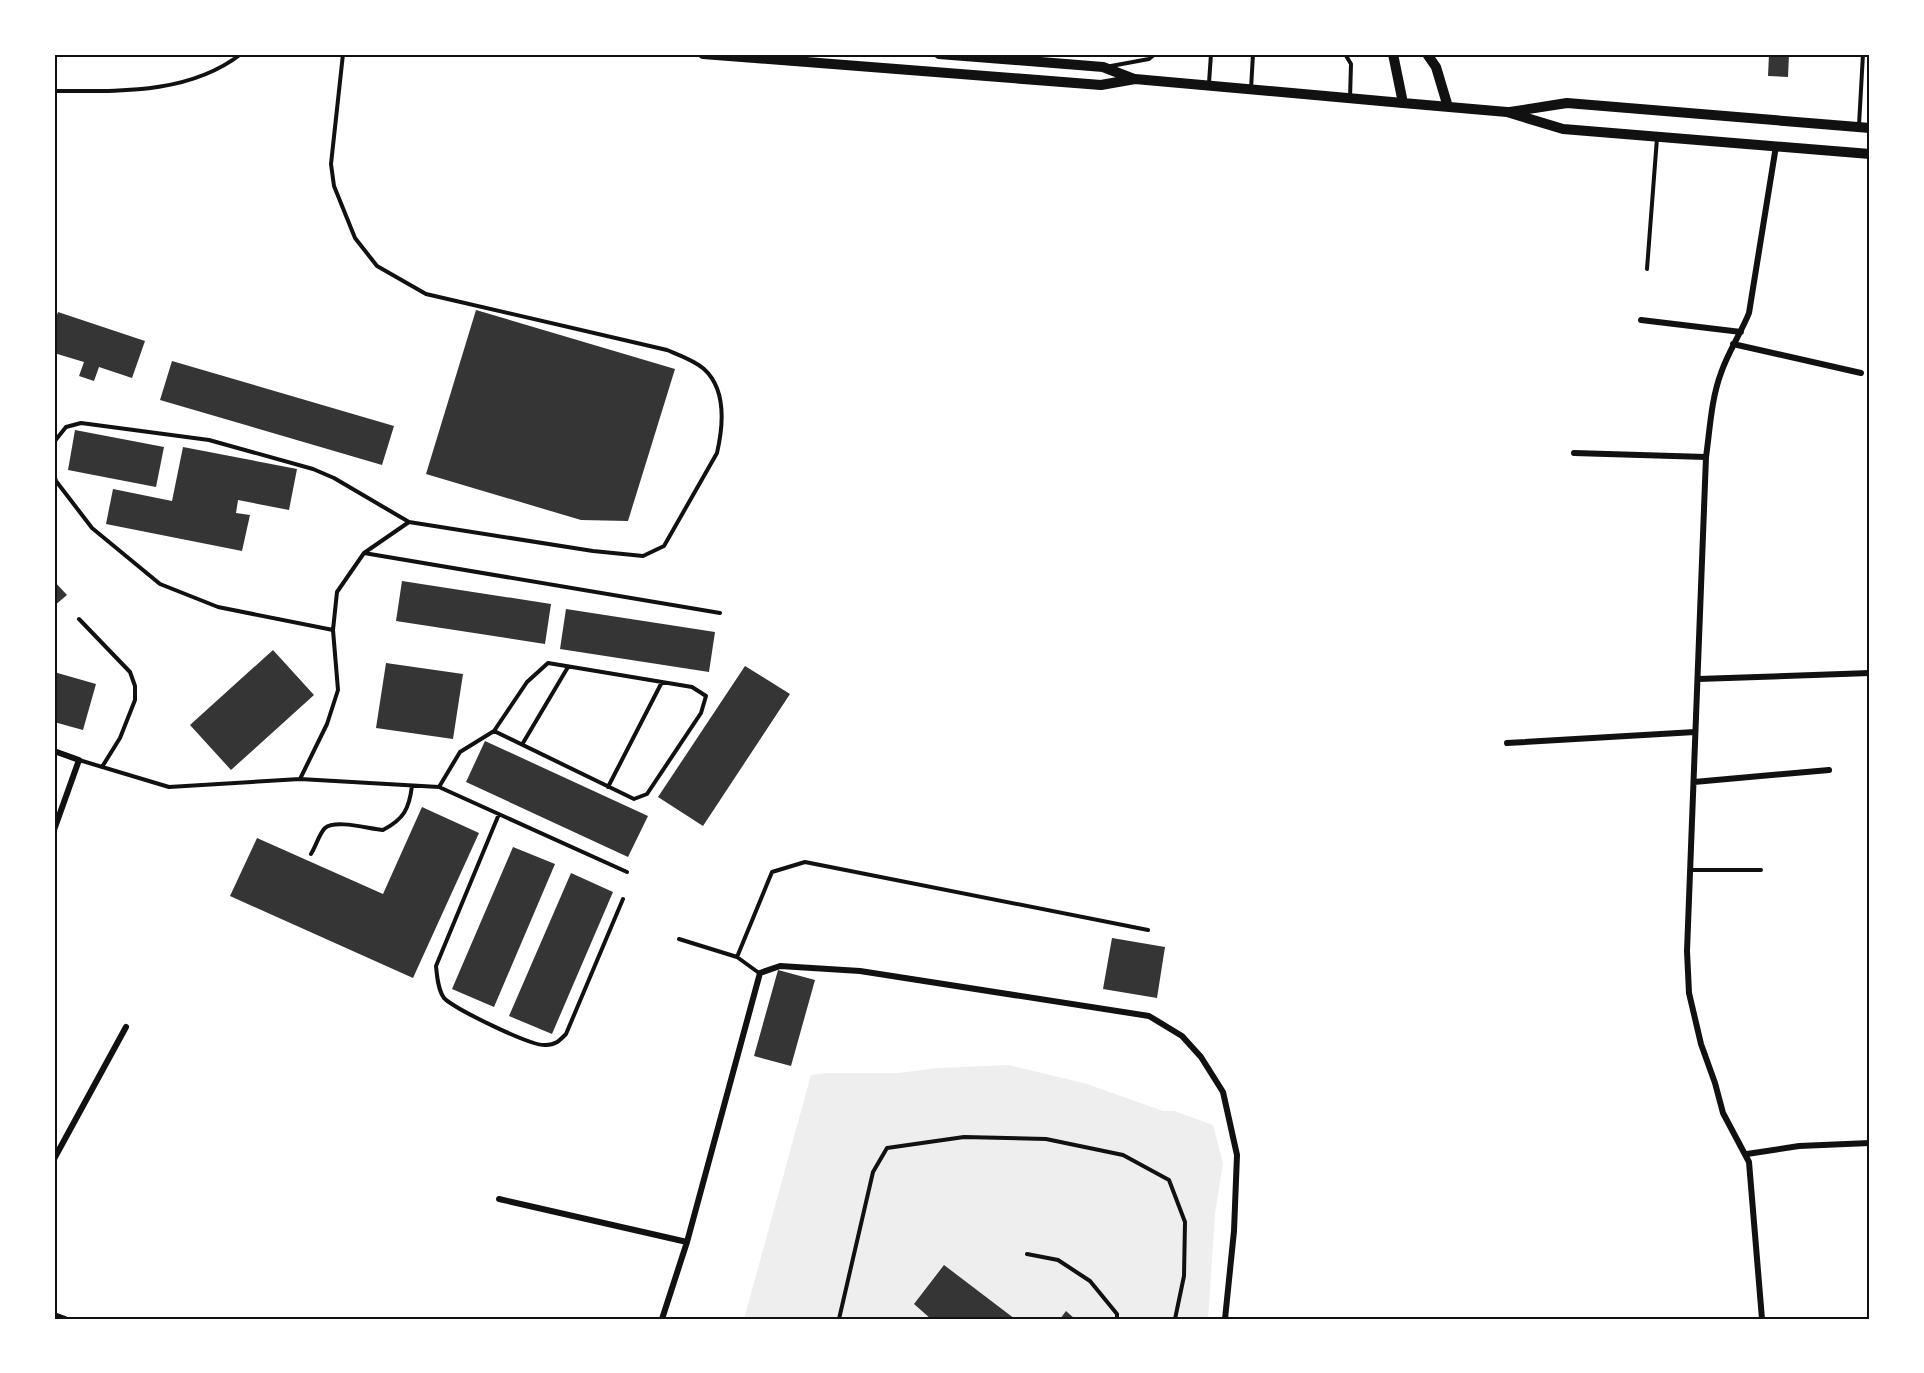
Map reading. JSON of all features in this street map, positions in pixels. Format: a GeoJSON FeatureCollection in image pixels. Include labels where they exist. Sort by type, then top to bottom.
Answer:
{"type":"FeatureCollection","features":[{"type":"Feature","properties":{"kind":"main road"},"geometry":{"type":"LineString","coordinates":[[704,54],[1101,84],[1135,80],[1209,86],[1507,112],[1563,129],[1870,154]]}},
{"type":"Feature","properties":{"kind":"main road"},"geometry":{"type":"LineString","coordinates":[[939,54],[1103,67],[1135,80]]}},
{"type":"Feature","properties":{"kind":"main road"},"geometry":{"type":"LineString","coordinates":[[1393,54],[1403,103]]}},
{"type":"Feature","properties":{"kind":"main road"},"geometry":{"type":"LineString","coordinates":[[1427,54],[1436,67],[1448,107]]}},
{"type":"Feature","properties":{"kind":"main road"},"geometry":{"type":"LineString","coordinates":[[1507,112],[1567,104],[1864,128]]}},
{"type":"Feature","properties":{"kind":"street"},"geometry":{"type":"LineString","coordinates":[[1762,1319],[1747,1154],[1734,1136],[1723,1113],[1693,1015],[1687,972],[1706,457],[1714,394],[1733,344],[1749,313],[1776,146]]}},
{"type":"Feature","properties":{"kind":"street"},"geometry":{"type":"LineString","coordinates":[[1641,320],[1741,332]]}},
{"type":"Feature","properties":{"kind":"street"},"geometry":{"type":"LineString","coordinates":[[1733,344],[1861,373]]}},
{"type":"Feature","properties":{"kind":"street"},"geometry":{"type":"LineString","coordinates":[[1574,453],[1706,457]]}},
{"type":"Feature","properties":{"kind":"street"},"geometry":{"type":"LineString","coordinates":[[1698,679],[1870,672]]}},
{"type":"Feature","properties":{"kind":"street"},"geometry":{"type":"LineString","coordinates":[[1507,743],[1695,732]]}},
{"type":"Feature","properties":{"kind":"street"},"geometry":{"type":"LineString","coordinates":[[54,752],[79,760],[54,830]]}},
{"type":"Feature","properties":{"kind":"street"},"geometry":{"type":"LineString","coordinates":[[1694,782],[1829,770]]}},
{"type":"Feature","properties":{"kind":"street"},"geometry":{"type":"LineString","coordinates":[[662,1319],[687,1242],[760,973],[780,966],[860,971],[1149,1016],[1182,1036],[1201,1057],[1223,1092],[1237,1155],[1225,1319]]}},
{"type":"Feature","properties":{"kind":"street"},"geometry":{"type":"LineString","coordinates":[[54,1159],[126,1027]]}},
{"type":"Feature","properties":{"kind":"street"},"geometry":{"type":"LineString","coordinates":[[1747,1154],[1799,1146],[1870,1143]]}},
{"type":"Feature","properties":{"kind":"street"},"geometry":{"type":"LineString","coordinates":[[499,1199],[687,1242]]}},
{"type":"Feature","properties":{"kind":"street"},"geometry":{"type":"LineString","coordinates":[[54,1315],[65,1319]]}},
{"type":"Feature","properties":{"kind":"lane"},"geometry":{"type":"LineString","coordinates":[[54,91],[158,88],[203,77],[240,54]]}},
{"type":"Feature","properties":{"kind":"lane"},"geometry":{"type":"LineString","coordinates":[[54,442],[66,427],[81,423],[209,440],[313,469],[334,478],[410,522],[593,551],[643,556],[664,546],[717,453],[721,436],[721,404],[718,390],[711,377],[704,368],[667,350],[426,294],[377,266],[355,238],[334,186],[331,164],[343,54]]}},
{"type":"Feature","properties":{"kind":"lane"},"geometry":{"type":"LineString","coordinates":[[1103,67],[1149,59],[1155,54]]}},
{"type":"Feature","properties":{"kind":"lane"},"geometry":{"type":"LineString","coordinates":[[1209,86],[1211,54]]}},
{"type":"Feature","properties":{"kind":"lane"},"geometry":{"type":"LineString","coordinates":[[1251,90],[1253,54]]}},
{"type":"Feature","properties":{"kind":"lane"},"geometry":{"type":"LineString","coordinates":[[1345,54],[1351,64],[1350,99]]}},
{"type":"Feature","properties":{"kind":"lane"},"geometry":{"type":"LineString","coordinates":[[1863,54],[1864,128]]}},
{"type":"Feature","properties":{"kind":"lane"},"geometry":{"type":"LineString","coordinates":[[1647,269],[1657,137]]}},
{"type":"Feature","properties":{"kind":"lane"},"geometry":{"type":"LineString","coordinates":[[54,474],[56,481],[92,528],[160,584],[218,607],[333,630]]}},
{"type":"Feature","properties":{"kind":"lane"},"geometry":{"type":"LineString","coordinates":[[300,779],[327,724],[338,690],[333,630],[337,592],[364,553],[410,522]]}},
{"type":"Feature","properties":{"kind":"lane"},"geometry":{"type":"LineString","coordinates":[[364,553],[720,613]]}},
{"type":"Feature","properties":{"kind":"lane"},"geometry":{"type":"LineString","coordinates":[[79,619],[130,672],[135,686],[135,700],[120,738],[102,767]]}},
{"type":"Feature","properties":{"kind":"lane"},"geometry":{"type":"LineString","coordinates":[[439,787],[460,752],[494,731],[526,682],[548,663],[692,687],[706,696],[701,713],[647,794],[634,799],[523,743],[494,731]]}},
{"type":"Feature","properties":{"kind":"lane"},"geometry":{"type":"LineString","coordinates":[[523,743],[568,666]]}},
{"type":"Feature","properties":{"kind":"lane"},"geometry":{"type":"LineString","coordinates":[[608,787],[662,682]]}},
{"type":"Feature","properties":{"kind":"lane"},"geometry":{"type":"LineString","coordinates":[[79,760],[169,787],[300,779],[439,787],[627,872]]}},
{"type":"Feature","properties":{"kind":"lane"},"geometry":{"type":"LineString","coordinates":[[311,854],[324,829],[330,825],[340,824],[383,830],[389,827],[404,815],[412,786]]}},
{"type":"Feature","properties":{"kind":"lane"},"geometry":{"type":"LineString","coordinates":[[499,814],[436,966],[437,981],[444,998],[499,1030],[544,1046],[556,1044],[566,1034],[623,899]]}},
{"type":"Feature","properties":{"kind":"lane"},"geometry":{"type":"LineString","coordinates":[[737,957],[772,872],[805,862],[1148,930]]}},
{"type":"Feature","properties":{"kind":"lane"},"geometry":{"type":"LineString","coordinates":[[1689,870],[1761,870]]}},
{"type":"Feature","properties":{"kind":"lane"},"geometry":{"type":"LineString","coordinates":[[679,939],[737,957],[760,973]]}},
{"type":"Feature","properties":{"kind":"lane"},"geometry":{"type":"LineString","coordinates":[[839,1319],[873,1172],[887,1148],[964,1137],[1046,1140],[1123,1155],[1169,1180],[1185,1222],[1184,1276],[1175,1319]]}},
{"type":"Feature","properties":{"kind":"lane"},"geometry":{"type":"LineString","coordinates":[[1027,1254],[1058,1260],[1090,1281],[1117,1314],[1116,1319]]}},
{"type":"Feature","properties":{"kind":"shaded area"},"geometry":{"type":"Polygon","coordinates":[[[1009,1065],[1087,1084],[1163,1111],[1174,1111],[1213,1125],[1223,1163],[1215,1214],[1208,1319],[744,1319],[811,1075],[899,1073],[938,1068],[1009,1065]]]}},
{"type":"Feature","properties":{"kind":"building"},"geometry":{"type":"Polygon","coordinates":[[[1769,54],[1789,54],[1788,77],[1768,76],[1769,54]]]}},
{"type":"Feature","properties":{"kind":"building"},"geometry":{"type":"Polygon","coordinates":[[[476,310],[675,369],[628,521],[581,520],[426,474],[476,310]]]}},
{"type":"Feature","properties":{"kind":"building"},"geometry":{"type":"Polygon","coordinates":[[[58,312],[145,341],[132,378],[99,367],[94,381],[79,376],[84,362],[54,353],[54,324],[58,312]]]}},
{"type":"Feature","properties":{"kind":"building"},"geometry":{"type":"Polygon","coordinates":[[[172,361],[394,426],[382,465],[160,400],[172,361]]]}},
{"type":"Feature","properties":{"kind":"building"},"geometry":{"type":"Polygon","coordinates":[[[75,430],[164,447],[156,487],[68,470],[75,430]]]}},
{"type":"Feature","properties":{"kind":"building"},"geometry":{"type":"Polygon","coordinates":[[[183,447],[297,469],[289,510],[238,500],[236,513],[250,515],[242,551],[106,524],[113,489],[172,501],[183,447]]]}},
{"type":"Feature","properties":{"kind":"building"},"geometry":{"type":"Polygon","coordinates":[[[54,581],[67,595],[54,606],[54,581]]]}},
{"type":"Feature","properties":{"kind":"building"},"geometry":{"type":"Polygon","coordinates":[[[402,581],[551,604],[545,644],[396,621],[402,581]]]}},
{"type":"Feature","properties":{"kind":"building"},"geometry":{"type":"Polygon","coordinates":[[[566,609],[715,632],[709,672],[560,649],[566,609]]]}},
{"type":"Feature","properties":{"kind":"building"},"geometry":{"type":"Polygon","coordinates":[[[273,650],[314,695],[231,770],[190,725],[273,650]]]}},
{"type":"Feature","properties":{"kind":"building"},"geometry":{"type":"Polygon","coordinates":[[[386,663],[463,674],[453,739],[376,728],[386,663]]]}},
{"type":"Feature","properties":{"kind":"building"},"geometry":{"type":"Polygon","coordinates":[[[745,666],[790,694],[703,826],[658,797],[745,666]]]}},
{"type":"Feature","properties":{"kind":"building"},"geometry":{"type":"Polygon","coordinates":[[[54,672],[96,684],[83,730],[54,722],[54,672]]]}},
{"type":"Feature","properties":{"kind":"building"},"geometry":{"type":"Polygon","coordinates":[[[485,741],[648,816],[628,857],[466,782],[485,741]]]}},
{"type":"Feature","properties":{"kind":"building"},"geometry":{"type":"Polygon","coordinates":[[[422,807],[479,833],[413,978],[230,896],[257,838],[383,894],[422,807]]]}},
{"type":"Feature","properties":{"kind":"building"},"geometry":{"type":"Polygon","coordinates":[[[513,847],[555,864],[494,1007],[452,989],[513,847]]]}},
{"type":"Feature","properties":{"kind":"building"},"geometry":{"type":"Polygon","coordinates":[[[571,873],[613,892],[552,1034],[509,1016],[571,873]]]}},
{"type":"Feature","properties":{"kind":"building"},"geometry":{"type":"Polygon","coordinates":[[[1112,938],[1165,947],[1157,998],[1103,989],[1112,938]]]}},
{"type":"Feature","properties":{"kind":"building"},"geometry":{"type":"Polygon","coordinates":[[[778,970],[815,980],[791,1066],[754,1056],[778,970]]]}},
{"type":"Feature","properties":{"kind":"building"},"geometry":{"type":"Polygon","coordinates":[[[944,1265],[1015,1319],[931,1319],[914,1304],[944,1265]]]}},
{"type":"Feature","properties":{"kind":"building"},"geometry":{"type":"Polygon","coordinates":[[[1066,1311],[1075,1319],[1060,1319],[1066,1311]]]}}]}
